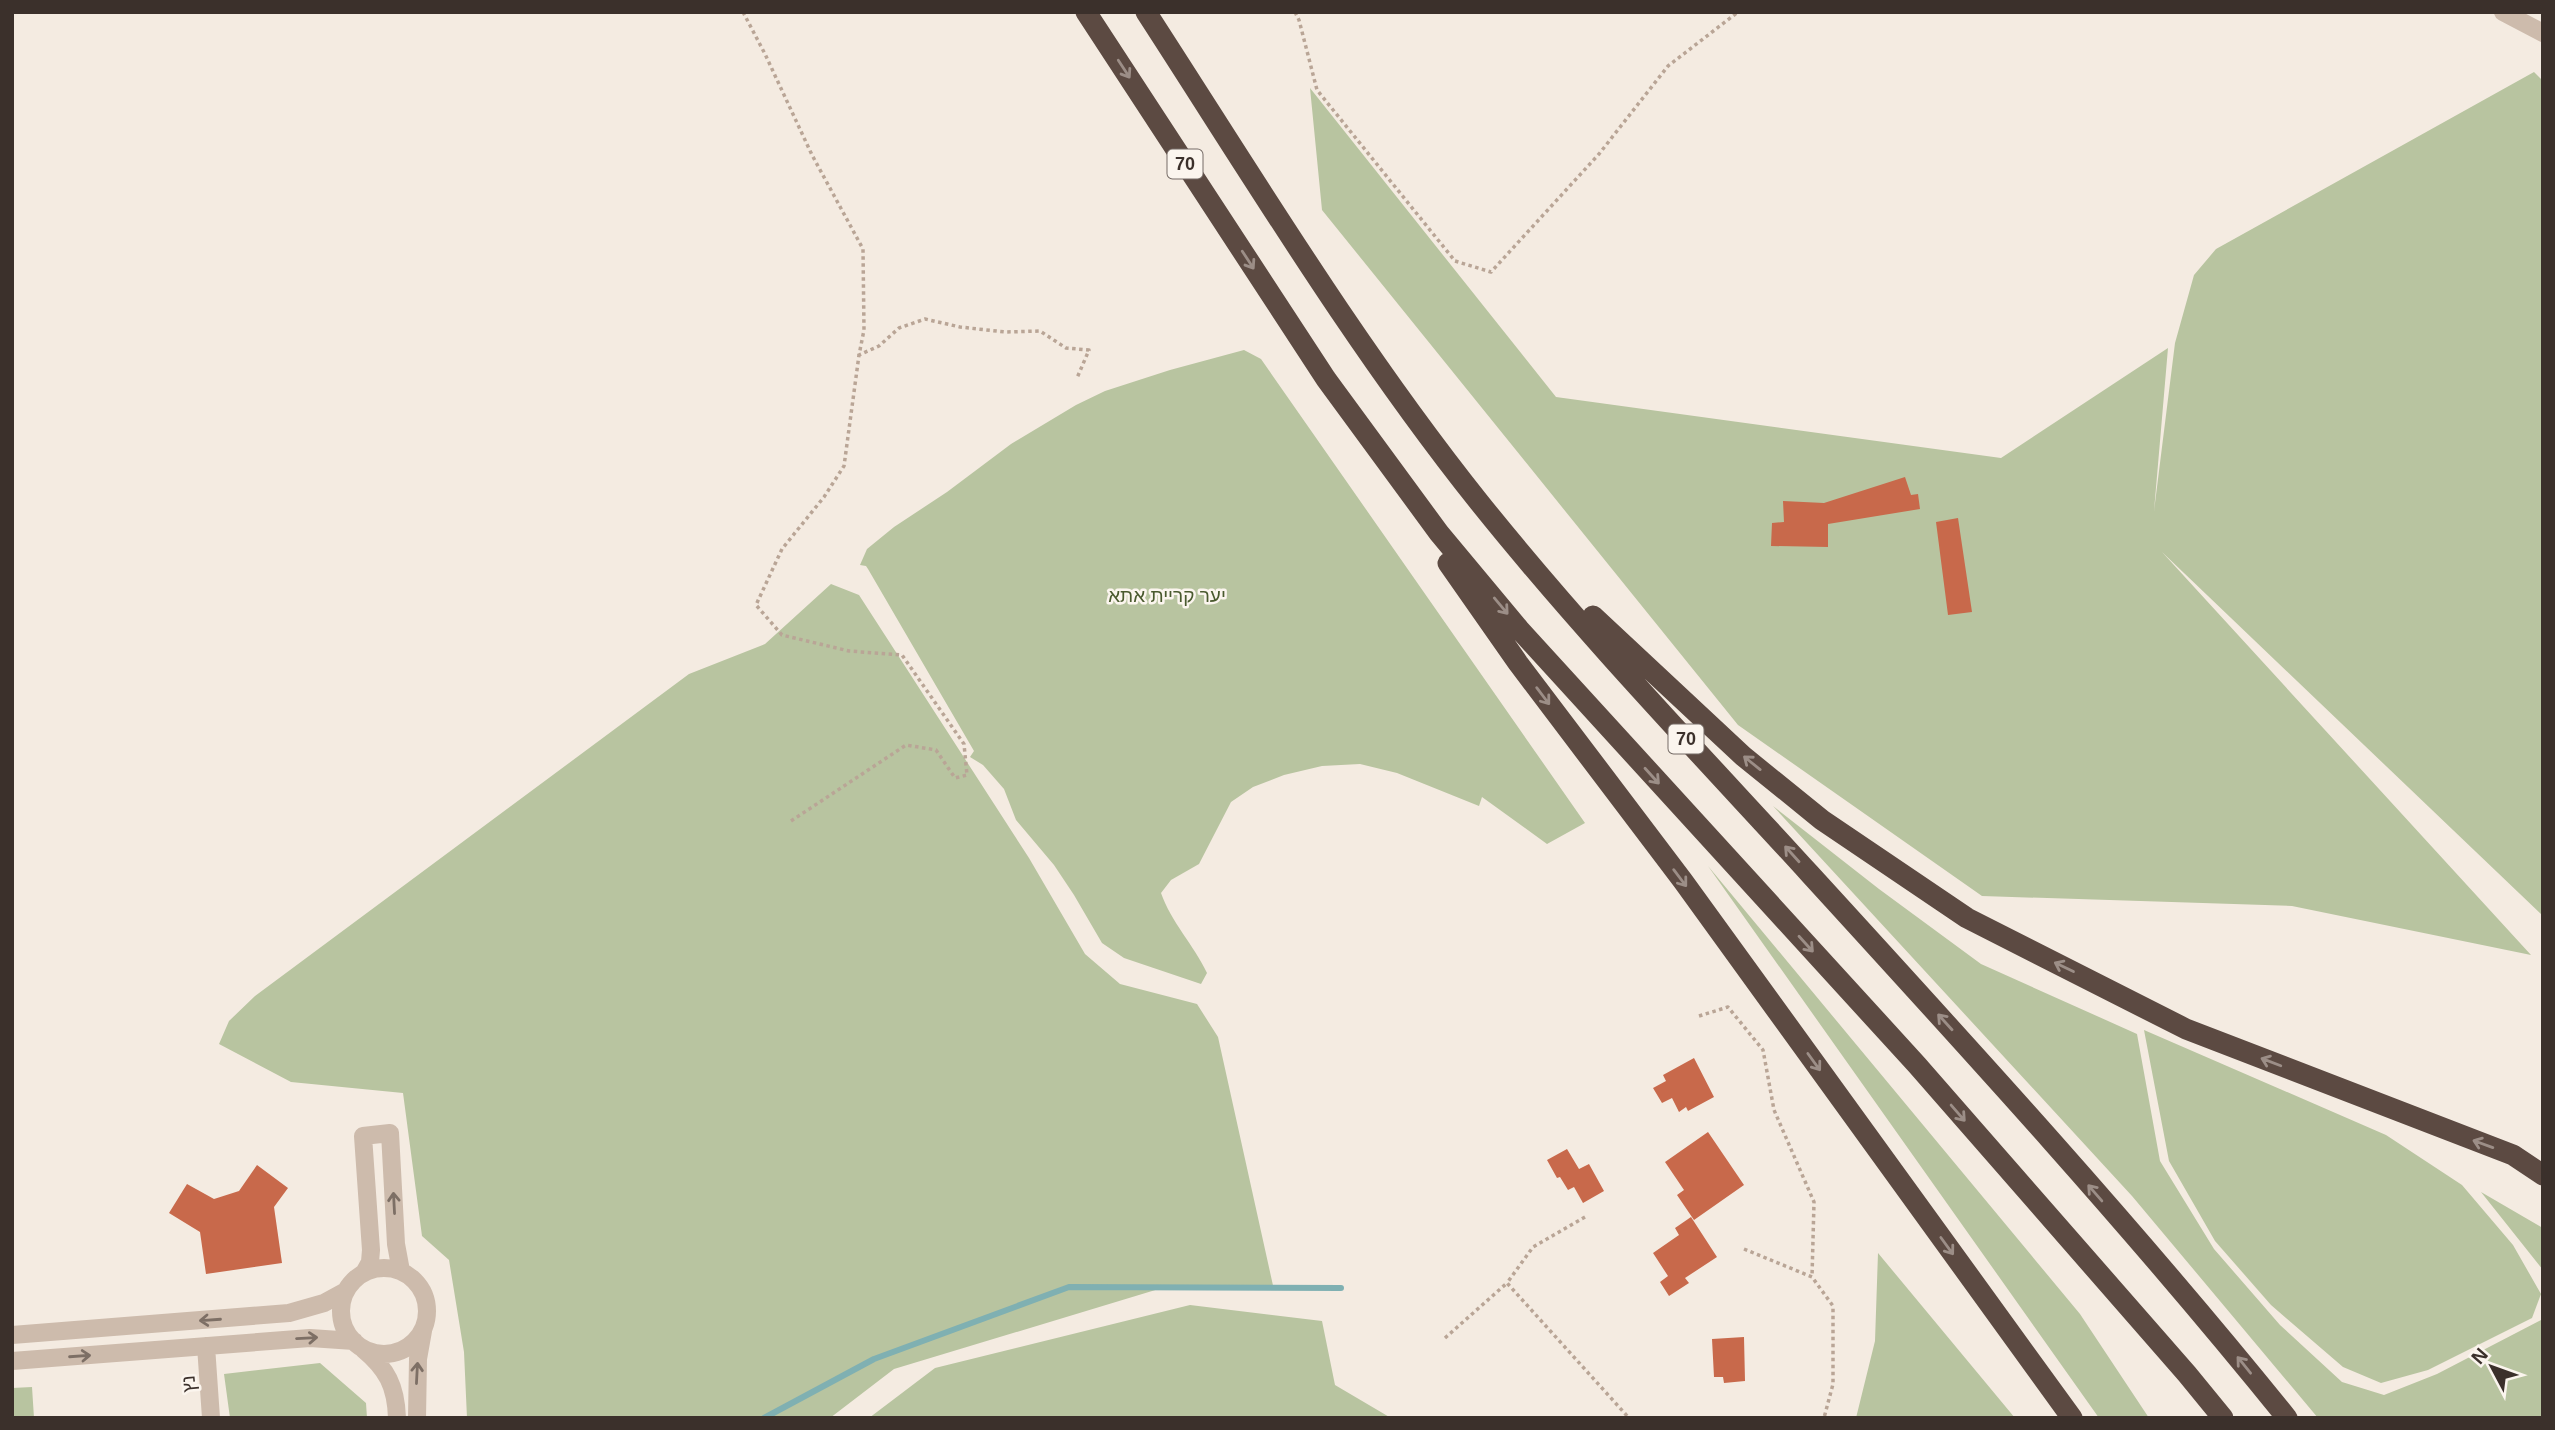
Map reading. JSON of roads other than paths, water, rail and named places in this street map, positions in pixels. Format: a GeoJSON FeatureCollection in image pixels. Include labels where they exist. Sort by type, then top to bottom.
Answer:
{"type":"FeatureCollection","features":[{"type":"Feature","properties":{"kind":"highway","name":"70"},"geometry":{"type":"LineString","coordinates":[[1087,12],[1326,379],[1439,533],[1520,629],[1917,1065],[2223,1418]]}},
{"type":"Feature","properties":{"kind":"highway","name":"70"},"geometry":{"type":"LineString","coordinates":[[1146,12],[1340,309],[1424,430],[1478,501],[1557,597],[1954,1032],[2225,1341],[2287,1418]]}},
{"type":"Feature","properties":{"kind":"highway"},"geometry":{"type":"LineString","coordinates":[[1284,316],[1447,562],[1518,663],[1691,892],[2072,1418]]}},
{"type":"Feature","properties":{"kind":"highway"},"geometry":{"type":"LineString","coordinates":[[1424,430],[1604,628],[1743,755],[1822,820],[1967,918],[2186,1029],[2513,1155],[2543,1175]]}},
{"type":"Feature","properties":{"kind":"street"},"geometry":{"type":"LineString","coordinates":[[2503,12],[2543,33]]}},
{"type":"Feature","properties":{"kind":"street"},"geometry":{"type":"LineString","coordinates":[[365,1271],[370,1262],[371,1251],[363,1136],[390,1133],[396,1244],[401,1271]]}},
{"type":"Feature","properties":{"kind":"street"},"geometry":{"type":"LineString","coordinates":[[397,1418],[395,1390],[376,1360],[358,1345],[343,1326],[340,1312],[342,1296],[353,1280],[365,1271],[379,1267],[395,1268],[408,1274],[420,1285],[426,1299],[427,1314],[418,1359],[417,1418]]}},
{"type":"Feature","properties":{"kind":"street"},"geometry":{"type":"LineString","coordinates":[[12,1335],[289,1313],[324,1304],[346,1291]]}},
{"type":"Feature","properties":{"kind":"street"},"geometry":{"type":"LineString","coordinates":[[12,1361],[310,1338],[358,1345],[375,1353],[390,1354],[405,1349],[417,1339],[424,1328]]}},
{"type":"Feature","properties":{"kind":"street","name":"נץ"},"geometry":{"type":"LineString","coordinates":[[205,1346],[211,1418]]}},
{"type":"Feature","properties":{"kind":"waterway"},"geometry":{"type":"LineString","coordinates":[[764,1418],[874,1359],[1069,1287],[1341,1288]]}},
{"type":"Feature","properties":{"kind":"park label","name":"יער קריית אתא"},"geometry":{"type":"Point","coordinates":[1167,595]}}]}
